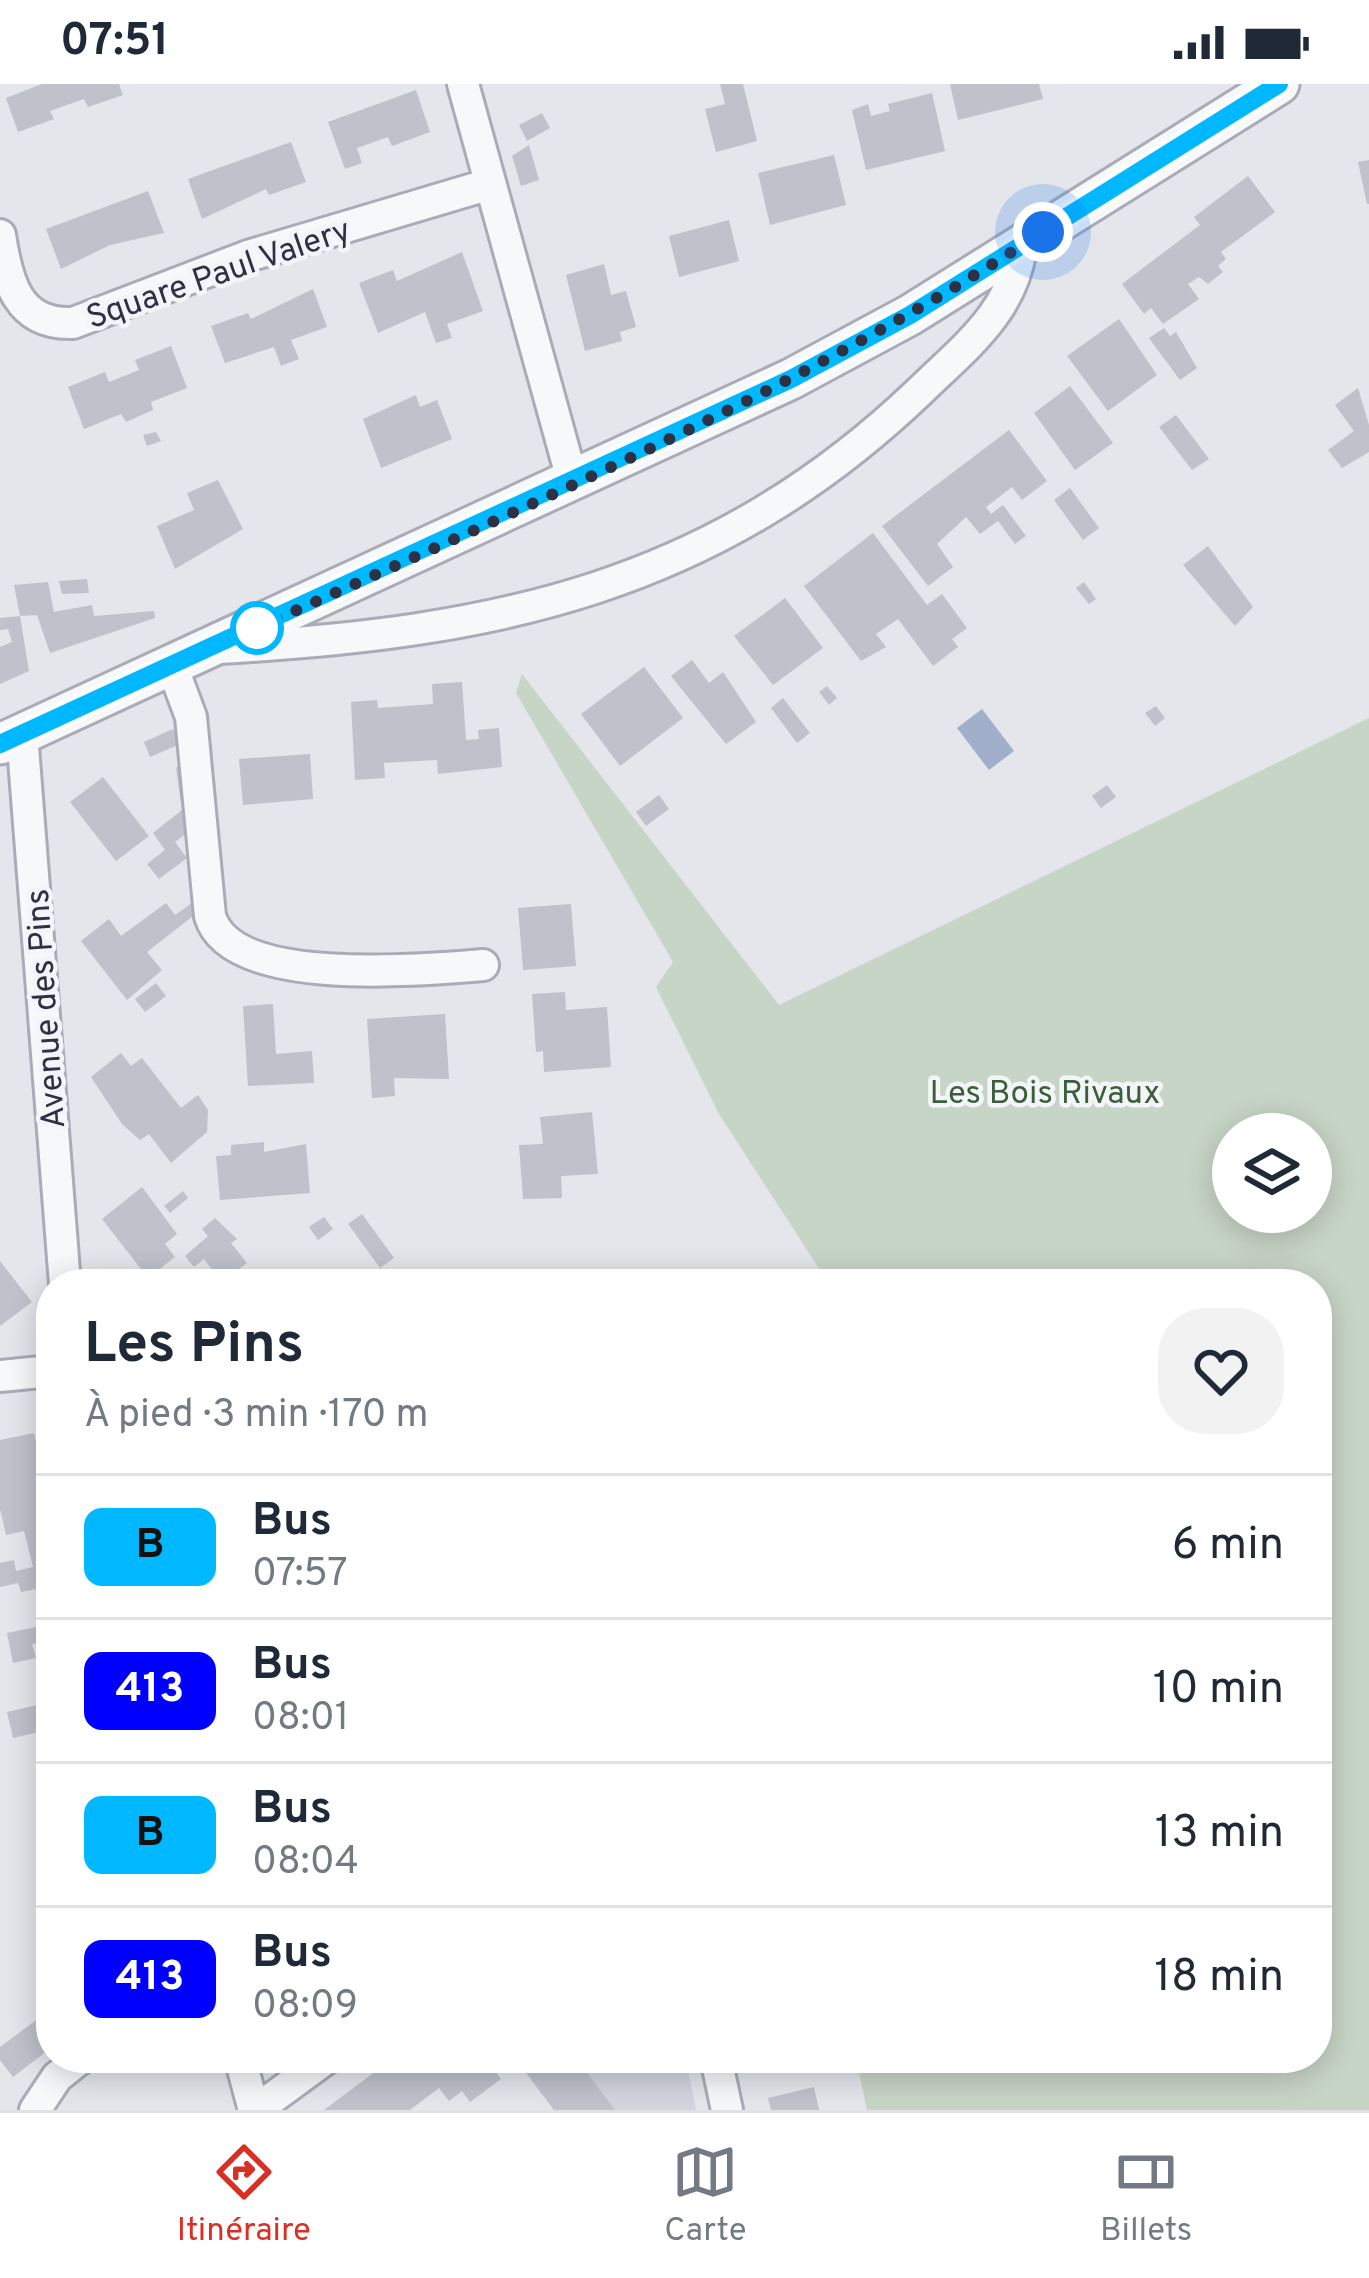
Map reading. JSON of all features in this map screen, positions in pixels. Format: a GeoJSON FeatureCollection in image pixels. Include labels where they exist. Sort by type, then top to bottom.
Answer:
{"type":"FeatureCollection","features":[{"type":"Feature","properties":{"kind":"street"},"geometry":{"type":"LineString","coordinates":[[464,84],[573,483]]}},
{"type":"Feature","properties":{"kind":"street"},"geometry":{"type":"LineString","coordinates":[[11,739],[573,483],[832,357],[1021,247],[1279,84]]}},
{"type":"Feature","properties":{"kind":"street","name":"Square Paul Valery"},"geometry":{"type":"LineString","coordinates":[[0,235],[7,281],[22,305],[46,321],[74,323],[248,256],[490,184]]}},
{"type":"Feature","properties":{"kind":"street"},"geometry":{"type":"LineString","coordinates":[[213,648],[310,643],[554,601],[631,578],[732,532],[850,456],[982,331],[1017,278],[1021,247]]}},
{"type":"Feature","properties":{"kind":"street"},"geometry":{"type":"LineString","coordinates":[[172,666],[191,717],[210,916],[218,938],[250,956],[378,971],[483,965]]}},
{"type":"Feature","properties":{"kind":"street","name":"Avenue des Pins"},"geometry":{"type":"LineString","coordinates":[[11,739],[64,1269]]}},
{"type":"Feature","properties":{"kind":"street"},"geometry":{"type":"LineString","coordinates":[[0,1376],[36,1372]]}},
{"type":"Feature","properties":{"kind":"street"},"geometry":{"type":"LineString","coordinates":[[35,2110],[62,2073]]}},
{"type":"Feature","properties":{"kind":"street"},"geometry":{"type":"LineString","coordinates":[[244,2073],[255,2110],[306,2073]]}},
{"type":"Feature","properties":{"kind":"street"},"geometry":{"type":"LineString","coordinates":[[719,2073],[727,2110]]}},
{"type":"Feature","properties":{"kind":"shaded area"},"geometry":{"type":"Polygon","coordinates":[[[526,2073],[689,2073],[696,2110],[554,2110],[526,2073]]]}},
{"type":"Feature","properties":{"kind":"green space","name":"Les Bois Rivaux"},"geometry":{"type":"Polygon","coordinates":[[[522,674],[779,1005],[1369,718],[1369,2110],[867,2110],[859,2073],[1332,2073],[1332,1269],[819,1269],[719,1114],[656,987],[673,962],[516,693],[522,674]]]}},
{"type":"Feature","properties":{"kind":"water"},"geometry":{"type":"Polygon","coordinates":[[[982,709],[1014,751],[989,770],[957,728],[982,709]]]}},
{"type":"Feature","properties":{"kind":"building"},"geometry":{"type":"Polygon","coordinates":[[[42,84],[119,84],[123,95],[88,107],[84,99],[50,111],[54,119],[18,132],[6,98],[42,84]]]}},
{"type":"Feature","properties":{"kind":"building"},"geometry":{"type":"Polygon","coordinates":[[[720,84],[743,84],[757,141],[716,152],[705,109],[725,104],[720,84]]]}},
{"type":"Feature","properties":{"kind":"building"},"geometry":{"type":"Polygon","coordinates":[[[950,84],[1039,84],[1043,99],[958,120],[950,84]]]}},
{"type":"Feature","properties":{"kind":"building"},"geometry":{"type":"Polygon","coordinates":[[[416,90],[430,132],[392,146],[388,137],[357,148],[362,163],[345,169],[328,122],[416,90]]]}},
{"type":"Feature","properties":{"kind":"building"},"geometry":{"type":"Polygon","coordinates":[[[932,93],[945,151],[866,170],[852,110],[868,104],[871,116],[890,111],[888,104],[932,93]]]}},
{"type":"Feature","properties":{"kind":"building"},"geometry":{"type":"Polygon","coordinates":[[[542,113],[550,128],[527,141],[519,125],[542,113]]]}},
{"type":"Feature","properties":{"kind":"building"},"geometry":{"type":"Polygon","coordinates":[[[291,142],[306,182],[269,195],[266,189],[202,219],[188,179],[291,142]]]}},
{"type":"Feature","properties":{"kind":"building"},"geometry":{"type":"Polygon","coordinates":[[[529,145],[539,180],[521,186],[512,156],[529,145]]]}},
{"type":"Feature","properties":{"kind":"building"},"geometry":{"type":"Polygon","coordinates":[[[834,155],[846,205],[770,225],[758,173],[834,155]]]}},
{"type":"Feature","properties":{"kind":"building"},"geometry":{"type":"Polygon","coordinates":[[[1369,160],[1369,204],[1367,204],[1358,162],[1369,160]]]}},
{"type":"Feature","properties":{"kind":"building"},"geometry":{"type":"Polygon","coordinates":[[[1248,176],[1275,212],[1221,252],[1226,259],[1218,266],[1223,272],[1208,284],[1199,277],[1188,284],[1199,299],[1163,324],[1151,308],[1144,314],[1122,284],[1200,225],[1194,217],[1248,176]]]}},
{"type":"Feature","properties":{"kind":"building"},"geometry":{"type":"Polygon","coordinates":[[[148,191],[164,233],[110,245],[61,269],[46,229],[148,191]]]}},
{"type":"Feature","properties":{"kind":"building"},"geometry":{"type":"Polygon","coordinates":[[[729,220],[739,261],[679,277],[669,236],[729,220]]]}},
{"type":"Feature","properties":{"kind":"building"},"geometry":{"type":"Polygon","coordinates":[[[462,252],[483,311],[447,324],[452,338],[436,343],[425,312],[378,333],[359,283],[393,270],[397,281],[462,252]]]}},
{"type":"Feature","properties":{"kind":"building"},"geometry":{"type":"Polygon","coordinates":[[[604,264],[611,295],[626,291],[636,327],[620,332],[622,341],[585,351],[566,275],[604,264]]]}},
{"type":"Feature","properties":{"kind":"building"},"geometry":{"type":"Polygon","coordinates":[[[313,289],[327,327],[291,340],[299,359],[281,366],[274,347],[225,363],[211,326],[248,313],[251,319],[313,289]]]}},
{"type":"Feature","properties":{"kind":"building"},"geometry":{"type":"Polygon","coordinates":[[[1119,319],[1157,375],[1108,411],[1067,356],[1119,319]]]}},
{"type":"Feature","properties":{"kind":"building"},"geometry":{"type":"Polygon","coordinates":[[[1164,328],[1170,336],[1176,332],[1197,368],[1180,380],[1149,338],[1164,328]]]}},
{"type":"Feature","properties":{"kind":"building"},"geometry":{"type":"Polygon","coordinates":[[[171,346],[187,388],[151,402],[153,410],[126,422],[121,414],[84,429],[68,387],[105,372],[109,382],[139,370],[135,360],[171,346]]]}},
{"type":"Feature","properties":{"kind":"building"},"geometry":{"type":"Polygon","coordinates":[[[1070,386],[1113,443],[1075,470],[1034,413],[1070,386]]]}},
{"type":"Feature","properties":{"kind":"building"},"geometry":{"type":"Polygon","coordinates":[[[1358,388],[1369,425],[1369,452],[1342,468],[1328,450],[1354,431],[1335,405],[1358,388]]]}},
{"type":"Feature","properties":{"kind":"building"},"geometry":{"type":"Polygon","coordinates":[[[416,395],[420,407],[437,400],[452,439],[381,468],[363,419],[416,395]]]}},
{"type":"Feature","properties":{"kind":"building"},"geometry":{"type":"Polygon","coordinates":[[[1176,415],[1209,459],[1192,470],[1159,427],[1176,415]]]}},
{"type":"Feature","properties":{"kind":"building"},"geometry":{"type":"Polygon","coordinates":[[[1009,430],[1047,481],[1022,500],[1012,487],[986,507],[991,514],[1003,505],[1026,536],[1015,544],[998,521],[980,534],[966,517],[937,544],[953,567],[928,586],[882,526],[1009,430]]]}},
{"type":"Feature","properties":{"kind":"building"},"geometry":{"type":"Polygon","coordinates":[[[156,432],[161,441],[147,446],[143,435],[156,432]]]}},
{"type":"Feature","properties":{"kind":"building"},"geometry":{"type":"Polygon","coordinates":[[[218,480],[243,529],[175,569],[157,526],[194,510],[187,493],[218,480]]]}},
{"type":"Feature","properties":{"kind":"building"},"geometry":{"type":"Polygon","coordinates":[[[1070,488],[1099,528],[1083,540],[1054,500],[1070,488]]]}},
{"type":"Feature","properties":{"kind":"building"},"geometry":{"type":"Polygon","coordinates":[[[873,533],[927,605],[942,594],[967,628],[952,639],[958,647],[933,666],[898,619],[876,634],[886,647],[861,661],[804,586],[873,533]]]}},
{"type":"Feature","properties":{"kind":"building"},"geometry":{"type":"Polygon","coordinates":[[[1208,546],[1253,607],[1235,626],[1183,565],[1208,546]]]}},
{"type":"Feature","properties":{"kind":"building"},"geometry":{"type":"Polygon","coordinates":[[[87,579],[89,593],[62,594],[59,581],[87,579]]]}},
{"type":"Feature","properties":{"kind":"building"},"geometry":{"type":"Polygon","coordinates":[[[48,582],[54,612],[92,605],[94,616],[154,611],[155,618],[50,653],[37,615],[20,616],[14,585],[48,582]]]}},
{"type":"Feature","properties":{"kind":"building"},"geometry":{"type":"Polygon","coordinates":[[[1084,582],[1096,599],[1089,604],[1076,588],[1084,582]]]}},
{"type":"Feature","properties":{"kind":"building"},"geometry":{"type":"Polygon","coordinates":[[[785,598],[823,648],[773,685],[734,636],[785,598]]]}},
{"type":"Feature","properties":{"kind":"building"},"geometry":{"type":"Polygon","coordinates":[[[20,616],[29,671],[0,684],[0,647],[12,642],[8,629],[0,630],[0,618],[20,616]]]}},
{"type":"Feature","properties":{"kind":"building"},"geometry":{"type":"Polygon","coordinates":[[[692,660],[709,683],[723,672],[756,722],[726,744],[671,676],[692,660]]]}},
{"type":"Feature","properties":{"kind":"building"},"geometry":{"type":"Polygon","coordinates":[[[644,667],[683,718],[620,766],[581,714],[644,667]]]}},
{"type":"Feature","properties":{"kind":"building"},"geometry":{"type":"Polygon","coordinates":[[[462,682],[466,740],[479,739],[478,730],[499,728],[502,767],[438,774],[437,760],[384,763],[385,778],[355,780],[351,702],[377,700],[378,708],[433,704],[432,684],[462,682]]]}},
{"type":"Feature","properties":{"kind":"building"},"geometry":{"type":"Polygon","coordinates":[[[827,686],[837,698],[829,705],[819,692],[827,686]]]}},
{"type":"Feature","properties":{"kind":"building"},"geometry":{"type":"Polygon","coordinates":[[[783,698],[810,733],[797,743],[771,708],[783,698]]]}},
{"type":"Feature","properties":{"kind":"building"},"geometry":{"type":"Polygon","coordinates":[[[1156,706],[1165,718],[1155,726],[1145,713],[1156,706]]]}},
{"type":"Feature","properties":{"kind":"building"},"geometry":{"type":"Polygon","coordinates":[[[173,729],[180,744],[150,757],[144,742],[173,729]]]}},
{"type":"Feature","properties":{"kind":"building"},"geometry":{"type":"Polygon","coordinates":[[[310,754],[313,799],[243,805],[239,759],[310,754]]]}},
{"type":"Feature","properties":{"kind":"building"},"geometry":{"type":"Polygon","coordinates":[[[183,762],[188,832],[175,842],[187,858],[159,879],[147,864],[165,850],[153,833],[182,810],[176,768],[183,762]]]}},
{"type":"Feature","properties":{"kind":"building"},"geometry":{"type":"Polygon","coordinates":[[[103,777],[149,836],[116,861],[70,802],[103,777]]]}},
{"type":"Feature","properties":{"kind":"building"},"geometry":{"type":"Polygon","coordinates":[[[1107,785],[1116,797],[1101,808],[1092,796],[1107,785]]]}},
{"type":"Feature","properties":{"kind":"building"},"geometry":{"type":"Polygon","coordinates":[[[659,795],[669,809],[646,826],[636,812],[659,795]]]}},
{"type":"Feature","properties":{"kind":"building"},"geometry":{"type":"Polygon","coordinates":[[[166,903],[175,915],[192,903],[193,916],[147,952],[162,970],[127,1000],[81,941],[109,919],[121,936],[166,903]]]}},
{"type":"Feature","properties":{"kind":"building"},"geometry":{"type":"Polygon","coordinates":[[[571,904],[576,966],[523,970],[518,908],[571,904]]]}},
{"type":"Feature","properties":{"kind":"building"},"geometry":{"type":"Polygon","coordinates":[[[156,983],[166,996],[145,1012],[135,999],[156,983]]]}},
{"type":"Feature","properties":{"kind":"building"},"geometry":{"type":"Polygon","coordinates":[[[565,992],[566,1010],[607,1007],[611,1067],[544,1072],[543,1051],[536,1052],[532,994],[565,992]]]}},
{"type":"Feature","properties":{"kind":"building"},"geometry":{"type":"Polygon","coordinates":[[[273,1004],[276,1054],[312,1051],[314,1083],[248,1086],[243,1006],[273,1004]]]}},
{"type":"Feature","properties":{"kind":"building"},"geometry":{"type":"Polygon","coordinates":[[[445,1014],[449,1079],[394,1078],[395,1096],[372,1098],[367,1019],[445,1014]]]}},
{"type":"Feature","properties":{"kind":"building"},"geometry":{"type":"Polygon","coordinates":[[[121,1053],[131,1066],[142,1058],[181,1108],[198,1095],[208,1110],[207,1132],[171,1163],[149,1134],[140,1140],[122,1124],[91,1077],[121,1053]]]}},
{"type":"Feature","properties":{"kind":"building"},"geometry":{"type":"Polygon","coordinates":[[[592,1112],[598,1174],[561,1176],[562,1198],[523,1199],[519,1145],[543,1144],[540,1117],[592,1112]]]}},
{"type":"Feature","properties":{"kind":"building"},"geometry":{"type":"Polygon","coordinates":[[[264,1142],[264,1152],[306,1144],[310,1193],[220,1200],[216,1156],[231,1155],[231,1145],[264,1142]]]}},
{"type":"Feature","properties":{"kind":"building"},"geometry":{"type":"Polygon","coordinates":[[[142,1187],[177,1234],[165,1244],[175,1257],[160,1269],[141,1269],[102,1219],[142,1187]]]}},
{"type":"Feature","properties":{"kind":"building"},"geometry":{"type":"Polygon","coordinates":[[[183,1191],[188,1198],[170,1213],[164,1206],[183,1191]]]}},
{"type":"Feature","properties":{"kind":"building"},"geometry":{"type":"Polygon","coordinates":[[[362,1214],[394,1258],[380,1268],[348,1224],[362,1214]]]}},
{"type":"Feature","properties":{"kind":"building"},"geometry":{"type":"Polygon","coordinates":[[[324,1217],[333,1229],[318,1240],[309,1227],[324,1217]]]}},
{"type":"Feature","properties":{"kind":"building"},"geometry":{"type":"Polygon","coordinates":[[[215,1218],[237,1239],[231,1243],[247,1263],[239,1269],[211,1269],[204,1259],[194,1267],[185,1256],[208,1236],[202,1229],[215,1218]]]}},
{"type":"Feature","properties":{"kind":"building"},"geometry":{"type":"Polygon","coordinates":[[[0,1261],[32,1302],[0,1326],[0,1261]]]}},
{"type":"Feature","properties":{"kind":"building"},"geometry":{"type":"Polygon","coordinates":[[[34,1433],[36,1442],[36,1589],[21,1592],[18,1583],[0,1587],[0,1563],[14,1560],[16,1571],[33,1567],[24,1531],[6,1535],[0,1509],[0,1440],[34,1433]]]}},
{"type":"Feature","properties":{"kind":"building"},"geometry":{"type":"Polygon","coordinates":[[[36,1627],[36,1643],[32,1644],[36,1658],[13,1663],[7,1633],[36,1627]]]}},
{"type":"Feature","properties":{"kind":"building"},"geometry":{"type":"Polygon","coordinates":[[[36,1705],[36,1733],[13,1738],[7,1712],[36,1705]]]}},
{"type":"Feature","properties":{"kind":"building"},"geometry":{"type":"Polygon","coordinates":[[[36,2020],[36,2059],[13,2077],[0,2060],[0,2047],[36,2020]]]}},
{"type":"Feature","properties":{"kind":"building"},"geometry":{"type":"Polygon","coordinates":[[[373,2073],[497,2073],[501,2079],[470,2102],[462,2091],[449,2101],[439,2088],[410,2110],[324,2110],[373,2073]]]}},
{"type":"Feature","properties":{"kind":"building"},"geometry":{"type":"Polygon","coordinates":[[[526,2073],[587,2073],[615,2110],[554,2110],[526,2073]]]}},
{"type":"Feature","properties":{"kind":"building"},"geometry":{"type":"Polygon","coordinates":[[[814,2087],[819,2110],[771,2110],[768,2098],[814,2087]]]}},
{"type":"Feature","properties":{"kind":"bus line","name":"B"},"geometry":{"type":"LineString","coordinates":[[0,744],[517,510],[791,379],[910,315],[1279,84]]}},
{"type":"Feature","properties":{"kind":"route"},"geometry":{"type":"LineString","coordinates":[[257,628],[747,400],[910,315],[1043,232]]}}]}
